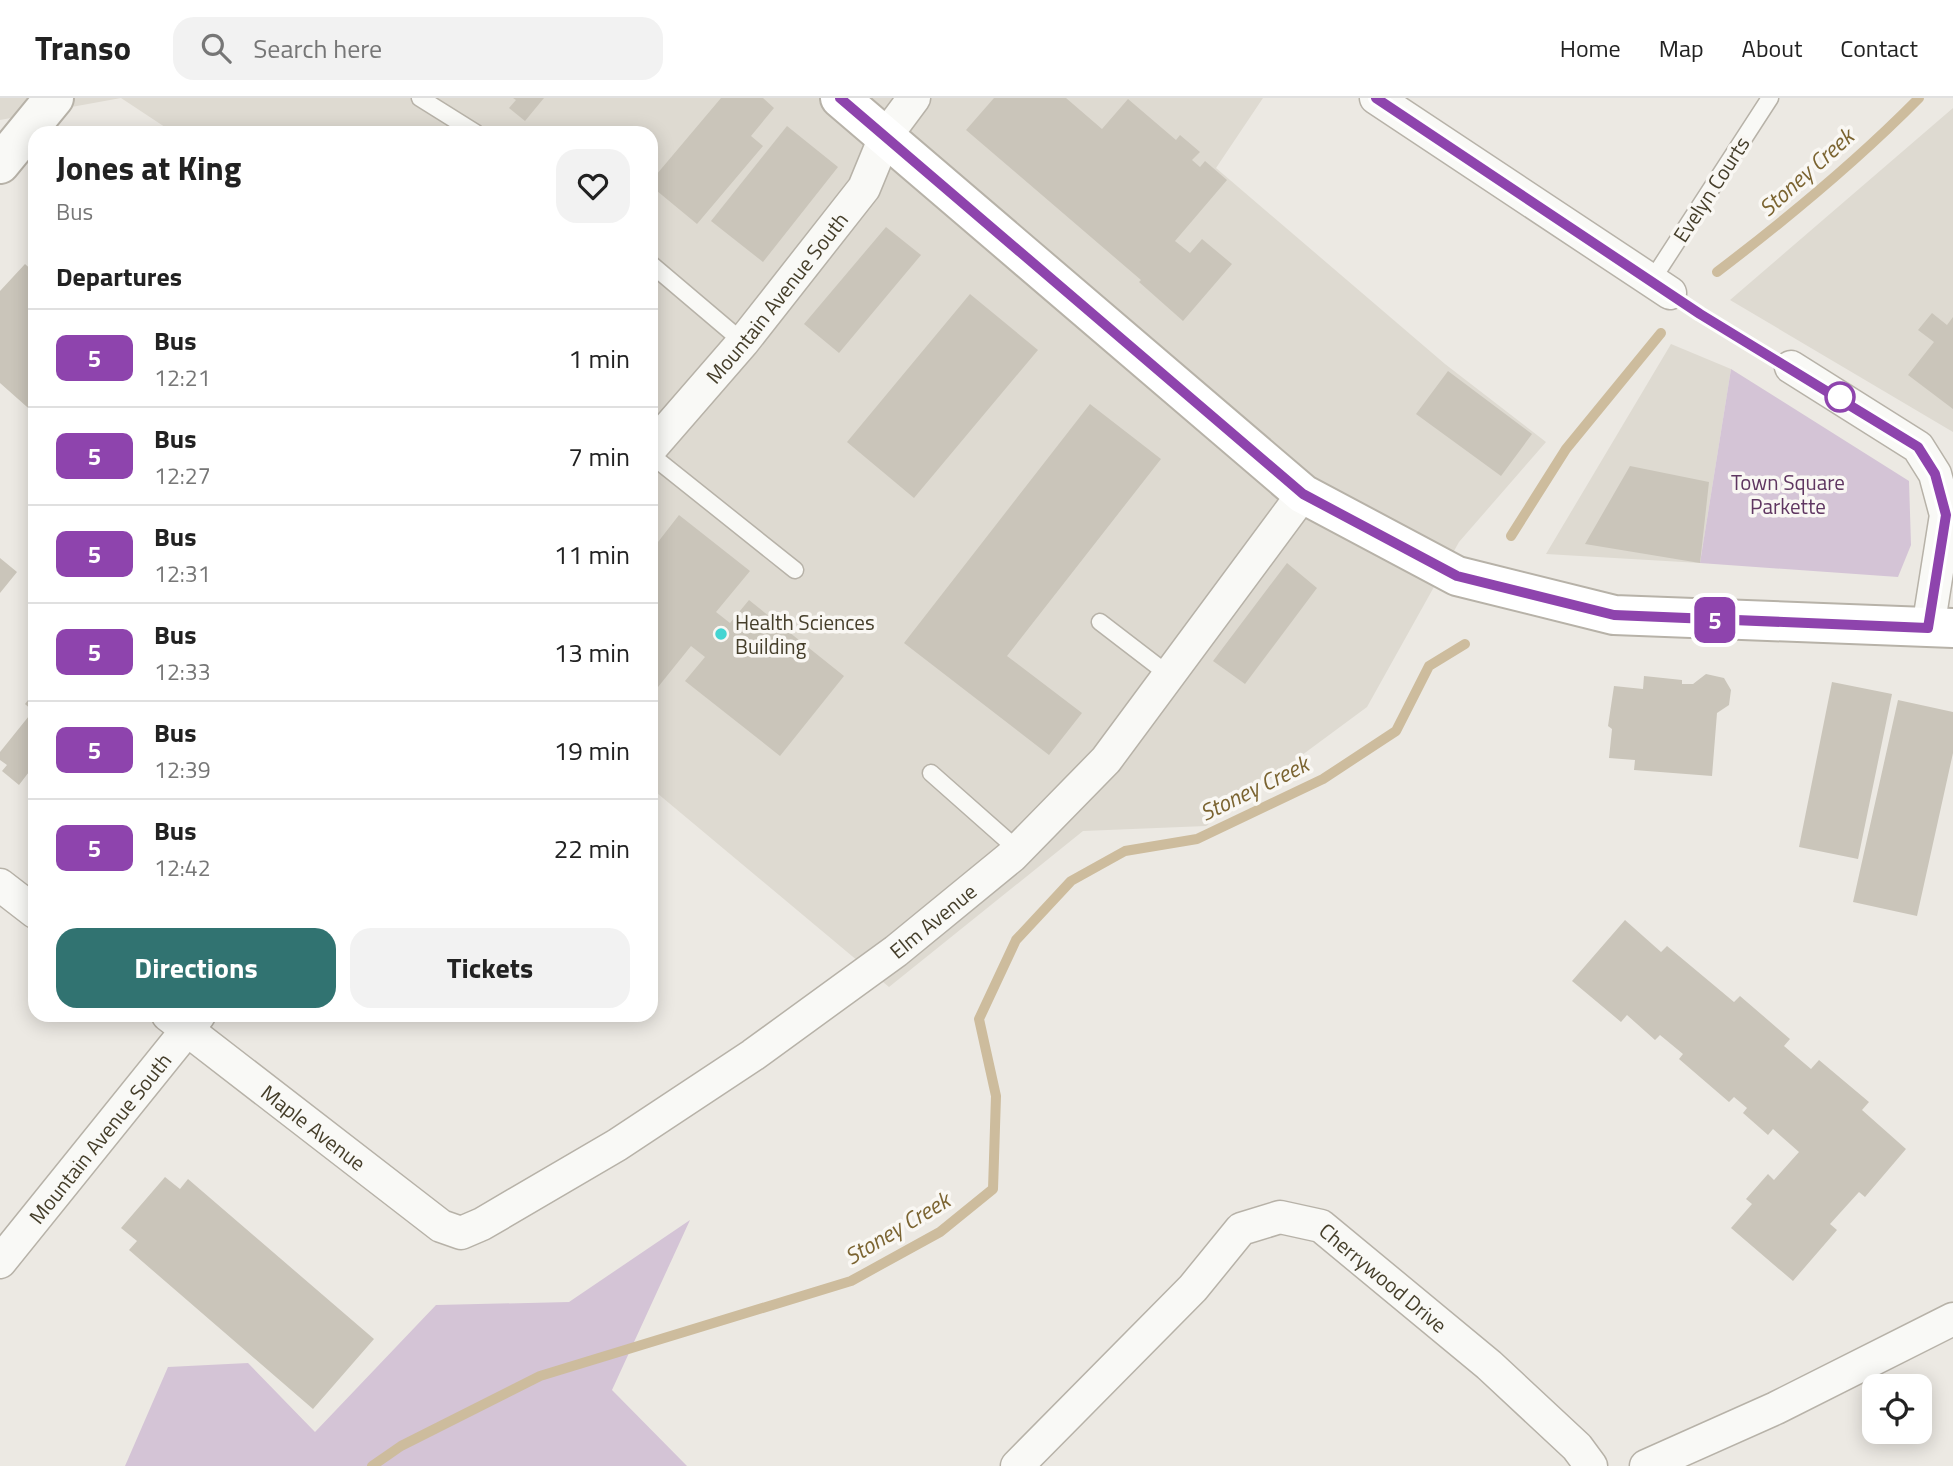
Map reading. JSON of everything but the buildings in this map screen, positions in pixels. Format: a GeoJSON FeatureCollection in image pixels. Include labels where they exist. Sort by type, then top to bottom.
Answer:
{"type":"FeatureCollection","features":[{"type":"Feature","properties":{"kind":"main road"},"geometry":{"type":"LineString","coordinates":[[840,98],[1303,494],[1457,576],[1614,615],[1940,628]]}},
{"type":"Feature","properties":{"kind":"street"},"geometry":{"type":"LineString","coordinates":[[31,126],[54,98]]}},
{"type":"Feature","properties":{"kind":"street","name":"Mountain Avenue South"},"geometry":{"type":"LineString","coordinates":[[658,439],[743,342],[864,188],[885,137],[914,98]]}},
{"type":"Feature","properties":{"kind":"street"},"geometry":{"type":"LineString","coordinates":[[1376,98],[1661,286]]}},
{"type":"Feature","properties":{"kind":"street"},"geometry":{"type":"LineString","coordinates":[[0,164],[28,130]]}},
{"type":"Feature","properties":{"kind":"street"},"geometry":{"type":"LineString","coordinates":[[1791,367],[1918,447],[1935,474],[1946,515],[1940,628]]}},
{"type":"Feature","properties":{"kind":"street","name":"Elm Avenue"},"geometry":{"type":"LineString","coordinates":[[461,1233],[617,1145],[753,1055],[896,951],[1018,850],[1106,760],[1303,494]]}},
{"type":"Feature","properties":{"kind":"street"},"geometry":{"type":"LineString","coordinates":[[0,884],[28,906]]}},
{"type":"Feature","properties":{"kind":"street","name":"Mountain Avenue South"},"geometry":{"type":"LineString","coordinates":[[0,1262],[183,1022]]}},
{"type":"Feature","properties":{"kind":"street","name":"Maple Avenue"},"geometry":{"type":"LineString","coordinates":[[187,1022],[441,1226],[461,1233]]}},
{"type":"Feature","properties":{"kind":"street","name":"Cherrywood Drive"},"geometry":{"type":"LineString","coordinates":[[1017,1466],[1193,1288],[1241,1229],[1280,1217],[1321,1226],[1489,1365],[1577,1447],[1591,1466]]}},
{"type":"Feature","properties":{"kind":"street"},"geometry":{"type":"LineString","coordinates":[[1646,1466],[1776,1408],[1953,1318]]}},
{"type":"Feature","properties":{"kind":"lane"},"geometry":{"type":"LineString","coordinates":[[420,98],[464,126]]}},
{"type":"Feature","properties":{"kind":"lane","name":"Evelyn Courts"},"geometry":{"type":"LineString","coordinates":[[1661,286],[1770,98]]}},
{"type":"Feature","properties":{"kind":"lane"},"geometry":{"type":"LineString","coordinates":[[658,270],[743,342]]}},
{"type":"Feature","properties":{"kind":"lane"},"geometry":{"type":"LineString","coordinates":[[658,460],[795,570]]}},
{"type":"Feature","properties":{"kind":"lane"},"geometry":{"type":"LineString","coordinates":[[1100,622],[1169,675]]}},
{"type":"Feature","properties":{"kind":"lane"},"geometry":{"type":"LineString","coordinates":[[931,773],[1018,850]]}},
{"type":"Feature","properties":{"kind":"shaded area"},"geometry":{"type":"Polygon","coordinates":[[[0,98],[121,98],[0,120],[0,98]]]}},
{"type":"Feature","properties":{"kind":"shaded area"},"geometry":{"type":"Polygon","coordinates":[[[121,98],[1263,98],[1216,168],[1445,364],[1546,442],[1459,542],[1367,707],[1206,826],[1083,831],[889,987],[658,794],[658,126],[163,126],[121,98]]]}},
{"type":"Feature","properties":{"kind":"shaded area"},"geometry":{"type":"Polygon","coordinates":[[[1953,108],[1953,432],[1730,300],[1953,108]]]}},
{"type":"Feature","properties":{"kind":"shaded area"},"geometry":{"type":"Polygon","coordinates":[[[1671,344],[1731,369],[1700,563],[1546,554],[1671,344]]]}},
{"type":"Feature","properties":{"kind":"green space","name":"Town Square Parkette"},"geometry":{"type":"Polygon","coordinates":[[[1731,369],[1909,481],[1911,545],[1898,577],[1700,563],[1731,369]]]}},
{"type":"Feature","properties":{"kind":"green space"},"geometry":{"type":"Polygon","coordinates":[[[690,1220],[612,1390],[687,1466],[125,1466],[168,1367],[248,1363],[315,1432],[436,1305],[569,1302],[690,1220]]]}},
{"type":"Feature","properties":{"kind":"waterway","name":"Stoney Creek"},"geometry":{"type":"LineString","coordinates":[[1717,272],[1821,189],[1919,98]]}},
{"type":"Feature","properties":{"kind":"waterway","name":"Stoney Creek"},"geometry":{"type":"LineString","coordinates":[[1511,536],[1566,449],[1661,333]]}},
{"type":"Feature","properties":{"kind":"waterway","name":"Stoney Creek"},"geometry":{"type":"LineString","coordinates":[[372,1466],[401,1446],[540,1376],[851,1281],[940,1232],[993,1189],[996,1096],[979,1019],[1016,940],[1071,881],[1125,851],[1197,839],[1323,779],[1396,731],[1429,666],[1465,644]]}},
{"type":"Feature","properties":{"kind":"bus line","name":"5"},"geometry":{"type":"LineString","coordinates":[[840,98],[1303,494],[1457,576],[1614,615],[1928,628],[1946,515],[1935,474],[1918,447],[1791,367],[1700,314],[1376,98]]}},
{"type":"Feature","properties":{"kind":"place","name":"Health Sciences Building"},"geometry":{"type":"Point","coordinates":[721,634]}}]}
